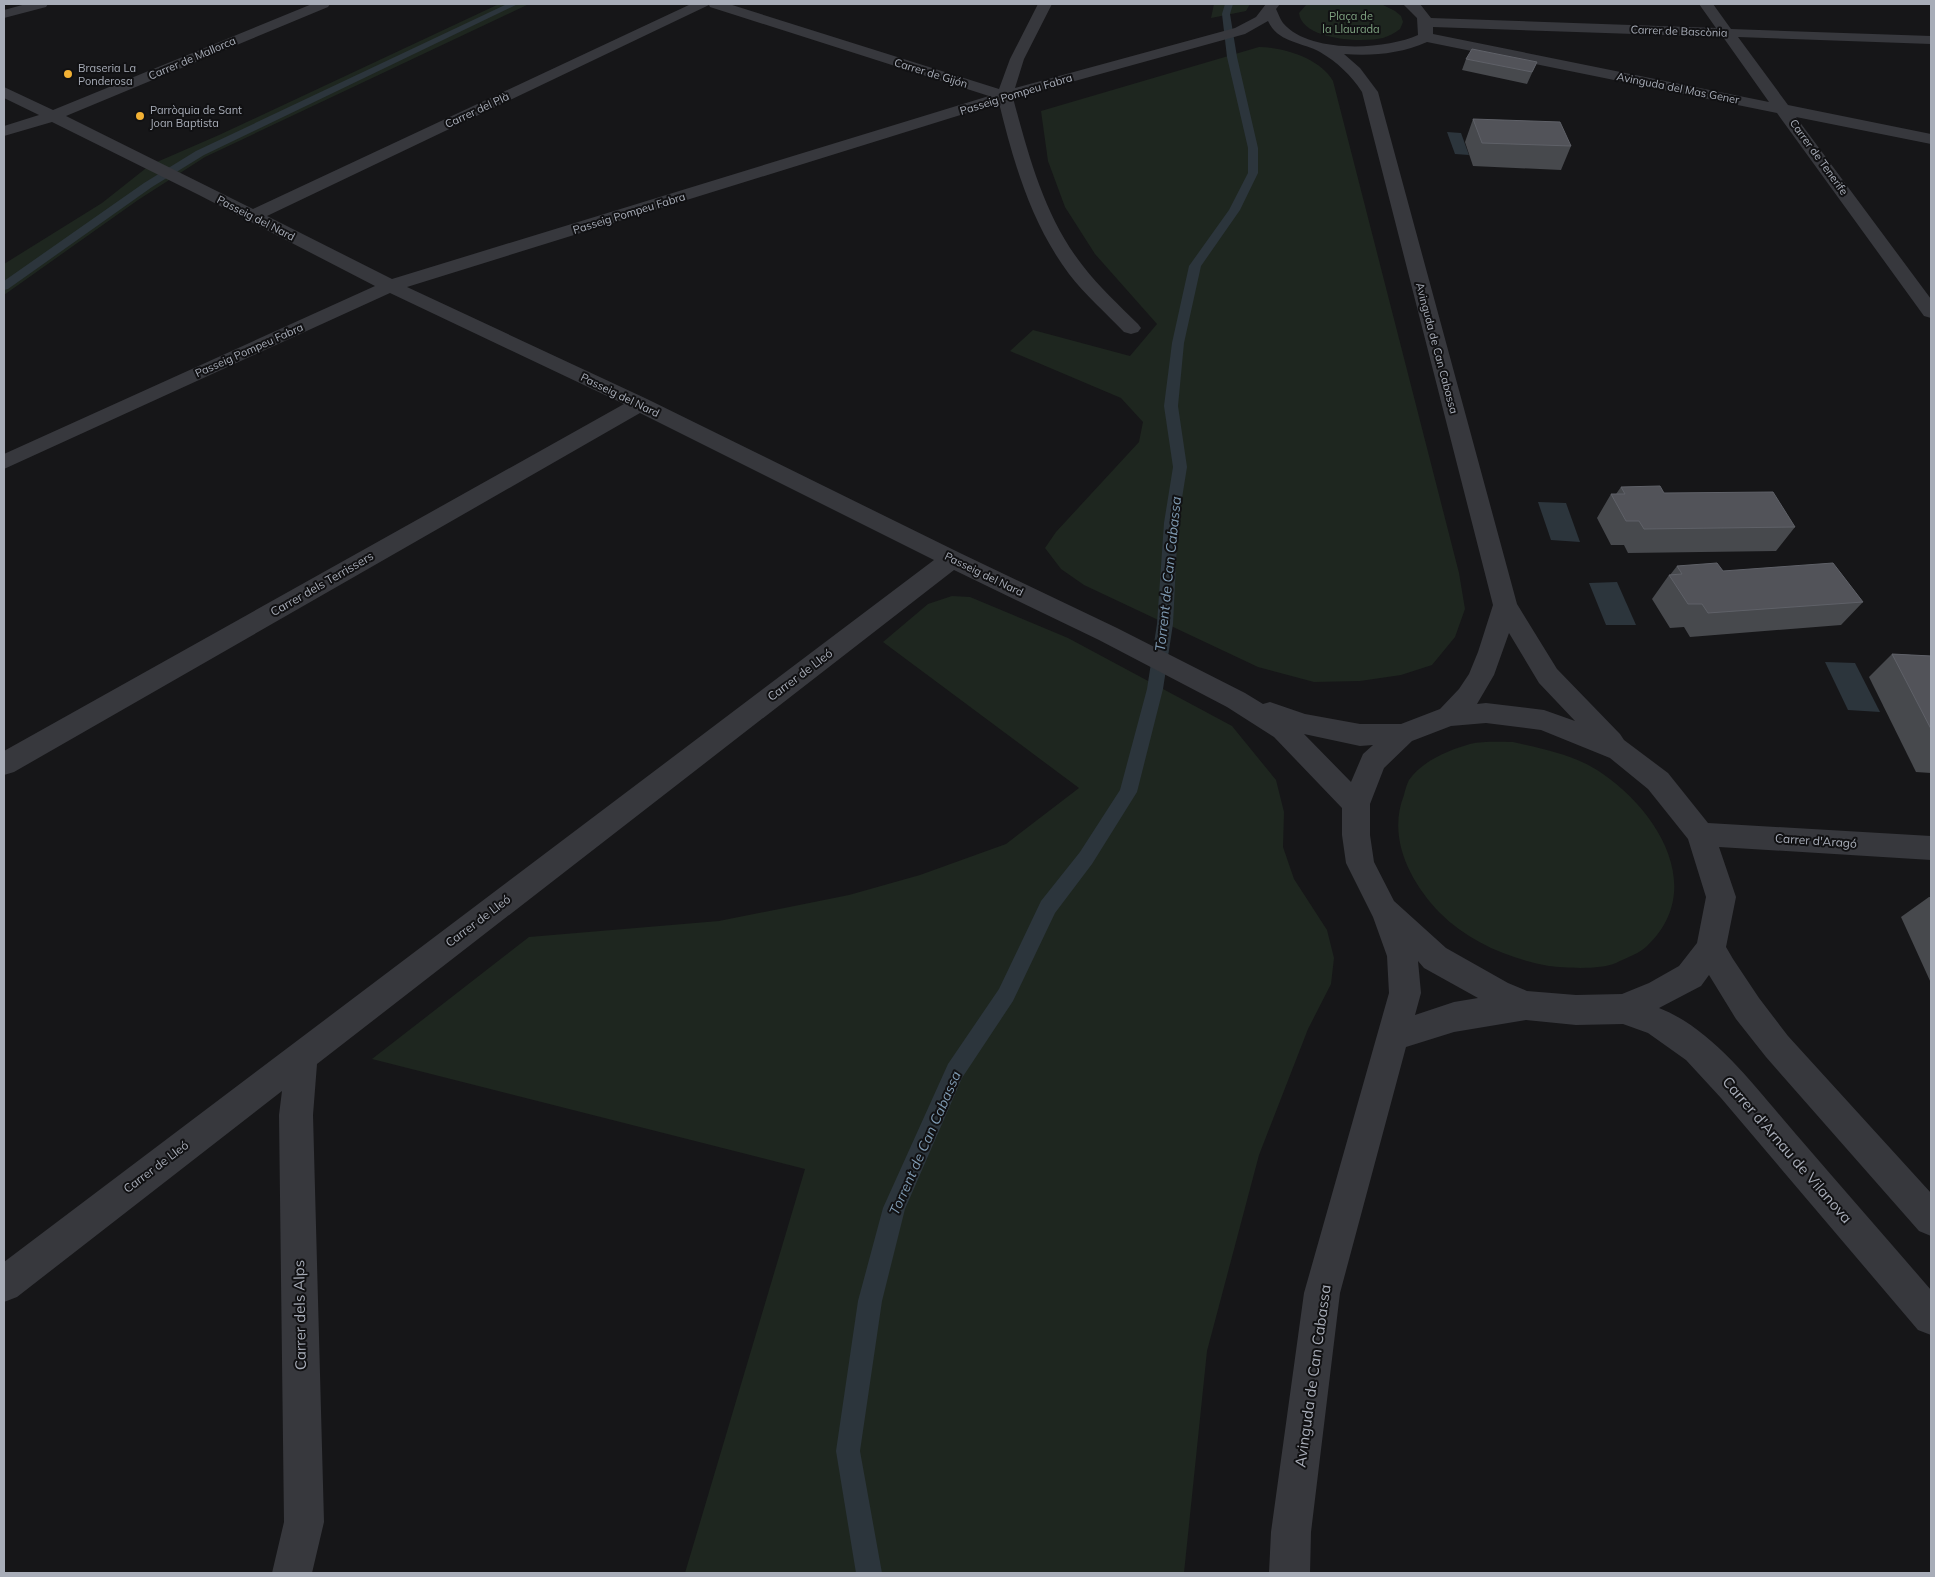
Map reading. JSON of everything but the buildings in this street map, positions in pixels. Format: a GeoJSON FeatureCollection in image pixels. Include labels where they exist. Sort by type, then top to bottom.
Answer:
{"type":"FeatureCollection","features":[{"type":"Feature","properties":{"kind":"street"},"geometry":{"type":"LineString","coordinates":[[4,14],[41,4]]}},
{"type":"Feature","properties":{"kind":"street","name":"Carrer de Mallorca"},"geometry":{"type":"LineString","coordinates":[[4,131],[52,116],[323,4]]}},
{"type":"Feature","properties":{"kind":"street","name":"Carrer del Plà"},"geometry":{"type":"LineString","coordinates":[[252,216],[702,4]]}},
{"type":"Feature","properties":{"kind":"street","name":"Carrer de Gijón"},"geometry":{"type":"LineString","coordinates":[[715,4],[1005,96]]}},
{"type":"Feature","properties":{"kind":"street"},"geometry":{"type":"LineString","coordinates":[[1045,4],[1017,59],[1005,96],[1030,187],[1054,236],[1076,270],[1131,328]]}},
{"type":"Feature","properties":{"kind":"street","name":"Carrer de Tenerife"},"geometry":{"type":"LineString","coordinates":[[1706,4],[1931,312]]}},
{"type":"Feature","properties":{"kind":"street"},"geometry":{"type":"LineString","coordinates":[[1271,7],[1271,20],[1282,31],[1300,40],[1322,47],[1350,51],[1380,51],[1418,42],[1426,30],[1425,16],[1413,5]]}},
{"type":"Feature","properties":{"kind":"street","name":"Passeig Pompeu Fabra"},"geometry":{"type":"LineString","coordinates":[[4,462],[390,286],[1005,96],[1240,31],[1261,20],[1271,7]]}},
{"type":"Feature","properties":{"kind":"street","name":"Carrer de Bascònia"},"geometry":{"type":"LineString","coordinates":[[1426,30],[1728,33],[1931,40]]}},
{"type":"Feature","properties":{"kind":"street","name":"Avinguda del Mas Gener"},"geometry":{"type":"LineString","coordinates":[[1426,30],[1784,109],[1931,139]]}},
{"type":"Feature","properties":{"kind":"street"},"geometry":{"type":"LineString","coordinates":[[1374,76],[1401,46]]}},
{"type":"Feature","properties":{"kind":"street","name":"Avinguda de Can Cabassa"},"geometry":{"type":"LineString","coordinates":[[1322,47],[1342,58],[1358,73],[1374,76],[1505,605],[1548,676],[1619,750]]}},
{"type":"Feature","properties":{"kind":"street","name":"Passeig del Nard"},"geometry":{"type":"LineString","coordinates":[[4,92],[390,286],[640,404],[1108,634],[1236,700],[1283,730],[1356,804]]}},
{"type":"Feature","properties":{"kind":"street","name":"Carrer dels Terrissers"},"geometry":{"type":"LineString","coordinates":[[4,764],[640,404]]}},
{"type":"Feature","properties":{"kind":"street","name":"Carrer de Lleó"},"geometry":{"type":"LineString","coordinates":[[4,1284],[952,559]]}},
{"type":"Feature","properties":{"kind":"street"},"geometry":{"type":"LineString","coordinates":[[1449,716],[1468,696],[1479,676],[1490,652],[1505,605]]}},
{"type":"Feature","properties":{"kind":"street","name":"Passeig del Nard"},"geometry":{"type":"LineString","coordinates":[[1236,700],[1304,724],[1360,735],[1403,734]]}},
{"type":"Feature","properties":{"kind":"street"},"geometry":{"type":"LineString","coordinates":[[1392,1037],[1454,1017],[1526,1005],[1576,1010],[1623,1009],[1660,993],[1690,976],[1711,948],[1721,897],[1701,834],[1658,781],[1619,750],[1544,720],[1486,713],[1449,716],[1403,734],[1373,762],[1356,804],[1356,835],[1360,863],[1384,910],[1435,958],[1497,993],[1526,1005]]}},
{"type":"Feature","properties":{"kind":"street","name":"Carrer d'Aragó"},"geometry":{"type":"LineString","coordinates":[[1701,834],[1931,848]]}},
{"type":"Feature","properties":{"kind":"street","name":"Avinguda de Can Cabassa"},"geometry":{"type":"LineString","coordinates":[[1288,1573],[1291,1532],[1322,1293],[1404,993],[1402,956],[1384,910]]}},
{"type":"Feature","properties":{"kind":"street"},"geometry":{"type":"LineString","coordinates":[[1711,948],[1740,997],[1787,1058],[1931,1219]]}},
{"type":"Feature","properties":{"kind":"street","name":"Carrer d'Arnau de Vilanova"},"geometry":{"type":"LineString","coordinates":[[1623,1009],[1660,1023],[1697,1049],[1733,1086],[1931,1317]]}},
{"type":"Feature","properties":{"kind":"street","name":"Carrer dels Alps"},"geometry":{"type":"LineString","coordinates":[[292,1573],[304,1522],[296,1115],[302,1055]]}},
{"type":"Feature","properties":{"kind":"green space"},"geometry":{"type":"Polygon","coordinates":[[[499,4],[529,4],[205,157],[138,200],[4,295],[4,264],[102,203],[150,165],[219,135],[499,4]]]}},
{"type":"Feature","properties":{"kind":"green space"},"geometry":{"type":"Polygon","coordinates":[[[1214,4],[1250,4],[1246,11],[1211,18],[1214,4]]]}},
{"type":"Feature","properties":{"kind":"green space","name":"Plaça de la Llaurada"},"geometry":{"type":"Polygon","coordinates":[[[1307,4],[1381,4],[1395,11],[1401,16],[1403,22],[1400,29],[1383,38],[1361,40],[1334,38],[1310,29],[1303,22],[1299,13],[1307,4]]]}},
{"type":"Feature","properties":{"kind":"green space"},"geometry":{"type":"Polygon","coordinates":[[[1259,47],[1279,49],[1301,56],[1320,66],[1333,81],[1459,573],[1465,609],[1455,637],[1432,665],[1401,675],[1360,681],[1314,682],[1258,667],[1084,585],[1061,569],[1045,548],[1056,532],[1139,442],[1143,422],[1121,398],[1010,351],[1033,330],[1130,356],[1157,324],[1095,254],[1065,207],[1048,161],[1041,111],[1259,47]]]}},
{"type":"Feature","properties":{"kind":"green space"},"geometry":{"type":"Polygon","coordinates":[[[952,596],[970,597],[1068,638],[1232,726],[1276,780],[1284,812],[1283,847],[1294,879],[1327,930],[1334,958],[1331,984],[1308,1029],[1259,1155],[1207,1351],[1184,1573],[685,1573],[805,1169],[372,1059],[529,937],[719,921],[849,895],[920,875],[1006,844],[1079,788],[883,642],[928,604],[952,596]]]}},
{"type":"Feature","properties":{"kind":"green space"},"geometry":{"type":"Polygon","coordinates":[[[1513,742],[1571,757],[1593,767],[1623,790],[1641,808],[1656,830],[1668,853],[1674,876],[1673,900],[1665,924],[1641,951],[1616,963],[1592,968],[1549,966],[1520,959],[1491,948],[1464,933],[1440,913],[1419,887],[1404,858],[1398,827],[1399,811],[1409,780],[1414,773],[1428,762],[1453,749],[1475,743],[1513,742]]]}},
{"type":"Feature","properties":{"kind":"shaded area"},"geometry":{"type":"Polygon","coordinates":[[[1447,132],[1461,133],[1469,155],[1455,154],[1447,132]]]}},
{"type":"Feature","properties":{"kind":"shaded area"},"geometry":{"type":"Polygon","coordinates":[[[1538,502],[1566,503],[1580,542],[1551,540],[1538,502]]]}},
{"type":"Feature","properties":{"kind":"shaded area"},"geometry":{"type":"Polygon","coordinates":[[[1617,582],[1636,625],[1606,625],[1589,583],[1617,582]]]}},
{"type":"Feature","properties":{"kind":"shaded area"},"geometry":{"type":"Polygon","coordinates":[[[1825,662],[1855,663],[1880,712],[1848,710],[1825,662]]]}},
{"type":"Feature","properties":{"kind":"waterway"},"geometry":{"type":"LineString","coordinates":[[4,286],[148,185],[200,153],[514,4]]}},
{"type":"Feature","properties":{"kind":"waterway","name":"Torrent de Can Cabassa"},"geometry":{"type":"LineString","coordinates":[[869,1573],[848,1451],[870,1301],[894,1208],[955,1071],[1006,995],[1048,907],[1086,858],[1128,792],[1155,689],[1165,624],[1171,523],[1180,467],[1171,406],[1178,343],[1195,266],[1234,210],[1253,173],[1253,148],[1232,57],[1226,14],[1229,4]]}},
{"type":"Feature","properties":{"kind":"place","name":"Braseria La Ponderosa"},"geometry":{"type":"Point","coordinates":[68,74]}},
{"type":"Feature","properties":{"kind":"place","name":"Parròquia de Sant Joan Baptista"},"geometry":{"type":"Point","coordinates":[140,116]}}]}
